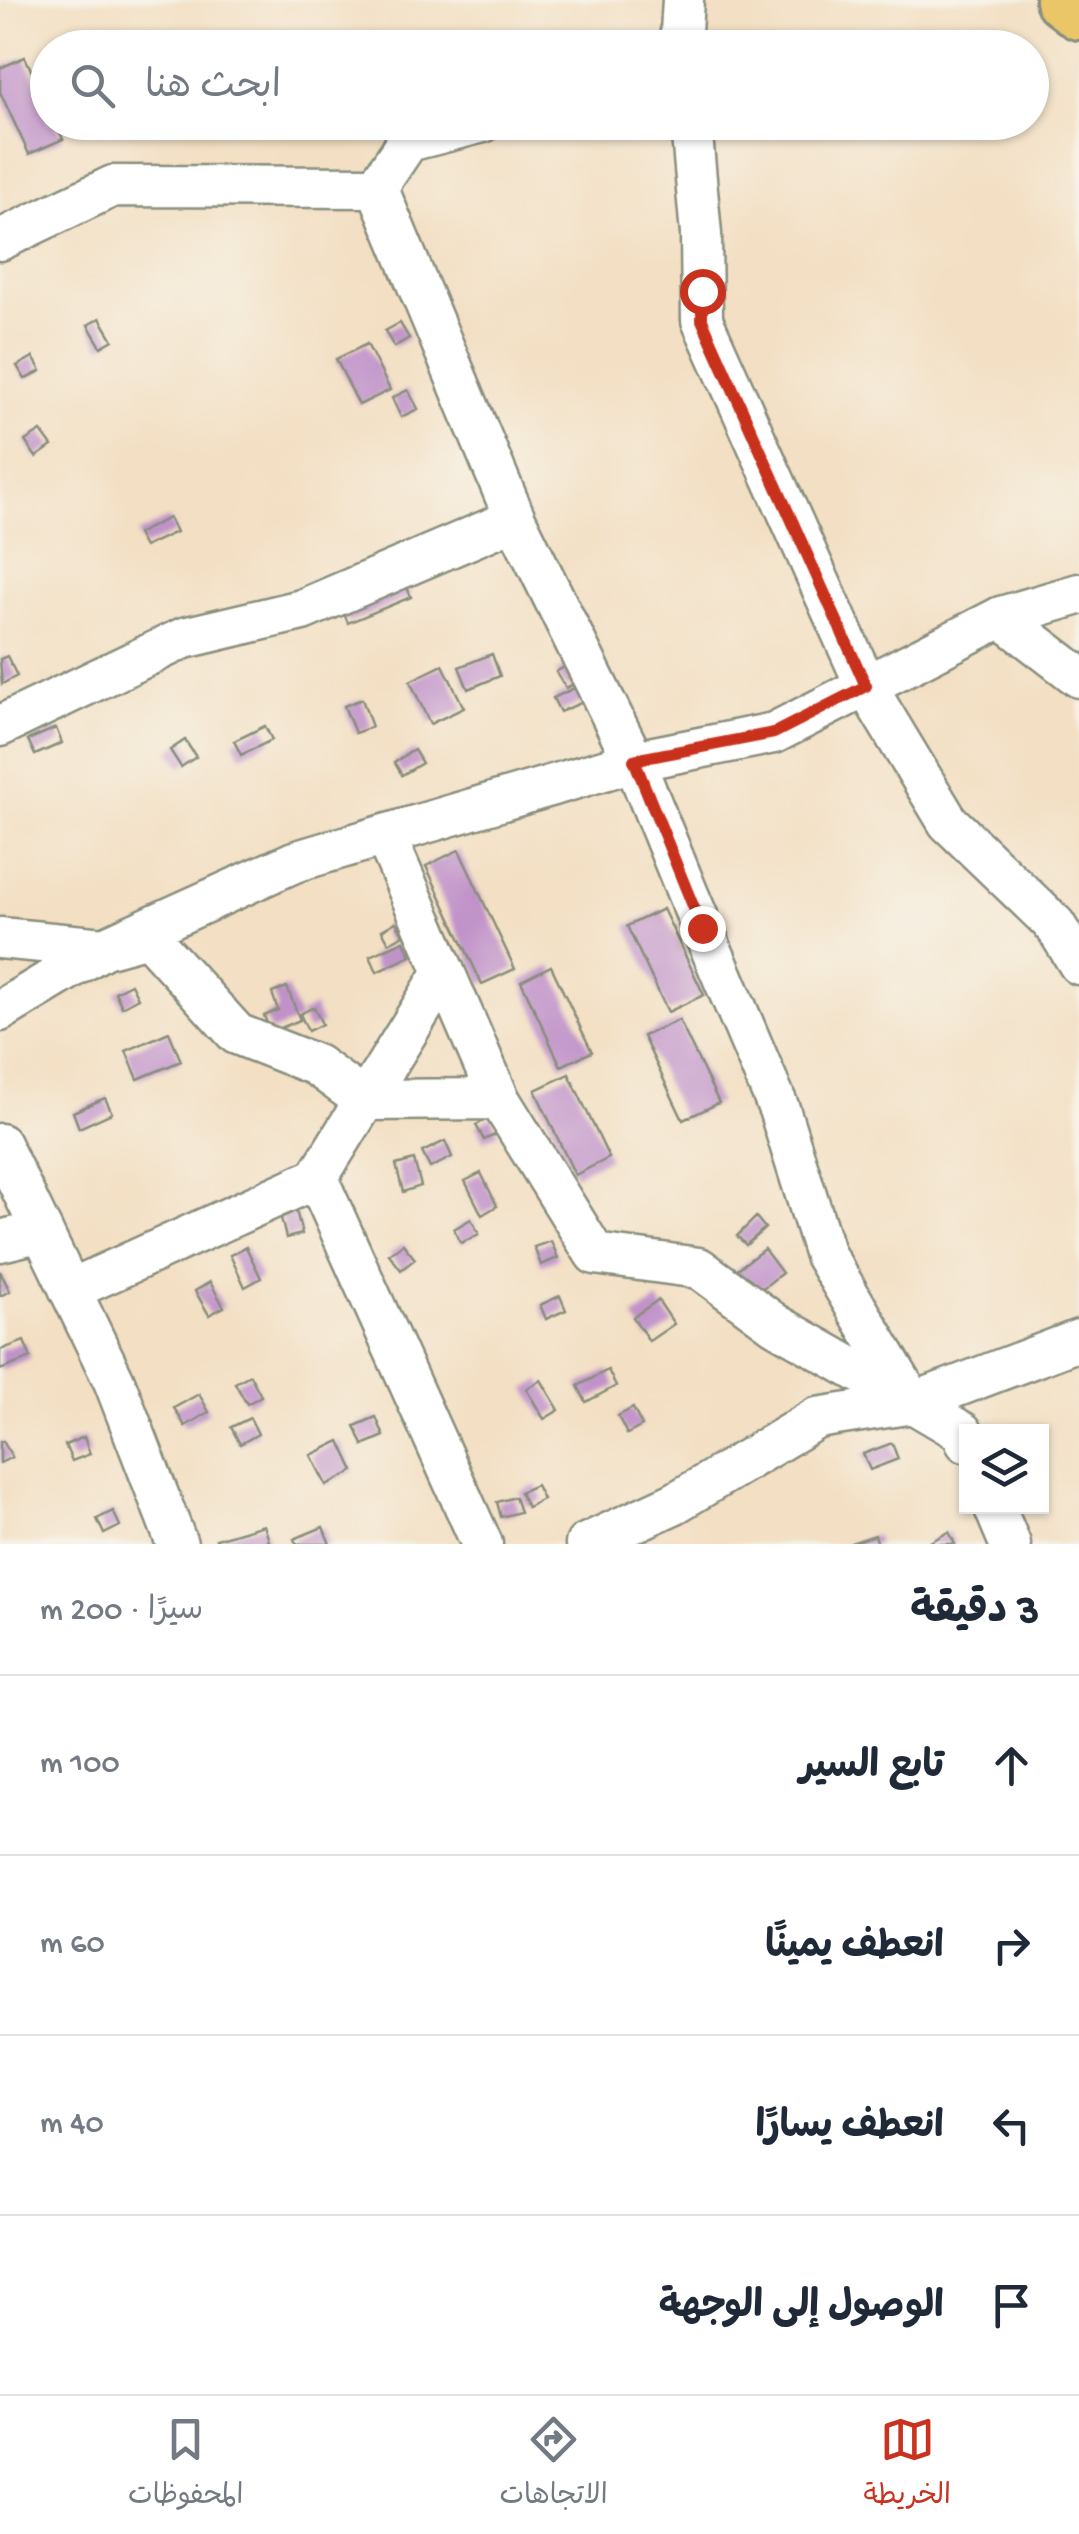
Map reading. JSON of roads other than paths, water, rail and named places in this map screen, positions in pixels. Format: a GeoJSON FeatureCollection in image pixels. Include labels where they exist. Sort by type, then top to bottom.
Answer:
{"type":"FeatureCollection","features":[{"type":"Feature","properties":{"kind":"main road"},"geometry":{"type":"LineString","coordinates":[[1062,0],[1079,13]]}},
{"type":"Feature","properties":{"kind":"street"},"geometry":{"type":"LineString","coordinates":[[681,30],[683,0]]}},
{"type":"Feature","properties":{"kind":"street"},"geometry":{"type":"LineString","coordinates":[[377,187],[412,140]]}},
{"type":"Feature","properties":{"kind":"street"},"geometry":{"type":"LineString","coordinates":[[692,140],[702,320],[866,686],[948,822],[1055,925],[1079,964]]}},
{"type":"Feature","properties":{"kind":"street"},"geometry":{"type":"LineString","coordinates":[[0,240],[113,186],[377,187]]}},
{"type":"Feature","properties":{"kind":"street"},"geometry":{"type":"LineString","coordinates":[[377,187],[515,519],[634,760],[779,1109],[825,1255],[912,1402]]}},
{"type":"Feature","properties":{"kind":"street"},"geometry":{"type":"LineString","coordinates":[[0,726],[184,638],[302,610],[515,519]]}},
{"type":"Feature","properties":{"kind":"street"},"geometry":{"type":"LineString","coordinates":[[0,1011],[104,948],[294,862],[634,760],[774,733],[1000,617],[1079,594]]}},
{"type":"Feature","properties":{"kind":"street"},"geometry":{"type":"LineString","coordinates":[[1000,617],[1079,678]]}},
{"type":"Feature","properties":{"kind":"street"},"geometry":{"type":"LineString","coordinates":[[385,835],[499,1100],[596,1254],[699,1268],[775,1324],[959,1430]]}},
{"type":"Feature","properties":{"kind":"street"},"geometry":{"type":"LineString","coordinates":[[0,938],[104,948],[148,936],[237,1034],[316,1066],[364,1100],[499,1100]]}},
{"type":"Feature","properties":{"kind":"street"},"geometry":{"type":"LineString","coordinates":[[70,1290],[316,1178],[444,972]]}},
{"type":"Feature","properties":{"kind":"street"},"geometry":{"type":"LineString","coordinates":[[0,1144],[114,1381],[177,1544]]}},
{"type":"Feature","properties":{"kind":"street"},"geometry":{"type":"LineString","coordinates":[[316,1178],[482,1544]]}},
{"type":"Feature","properties":{"kind":"street"},"geometry":{"type":"LineString","coordinates":[[0,1241],[42,1231]]}},
{"type":"Feature","properties":{"kind":"street"},"geometry":{"type":"LineString","coordinates":[[586,1544],[675,1503],[817,1418],[912,1402],[1079,1340]]}},
{"type":"Feature","properties":{"kind":"street"},"geometry":{"type":"LineString","coordinates":[[997,1514],[1010,1544]]}}]}
